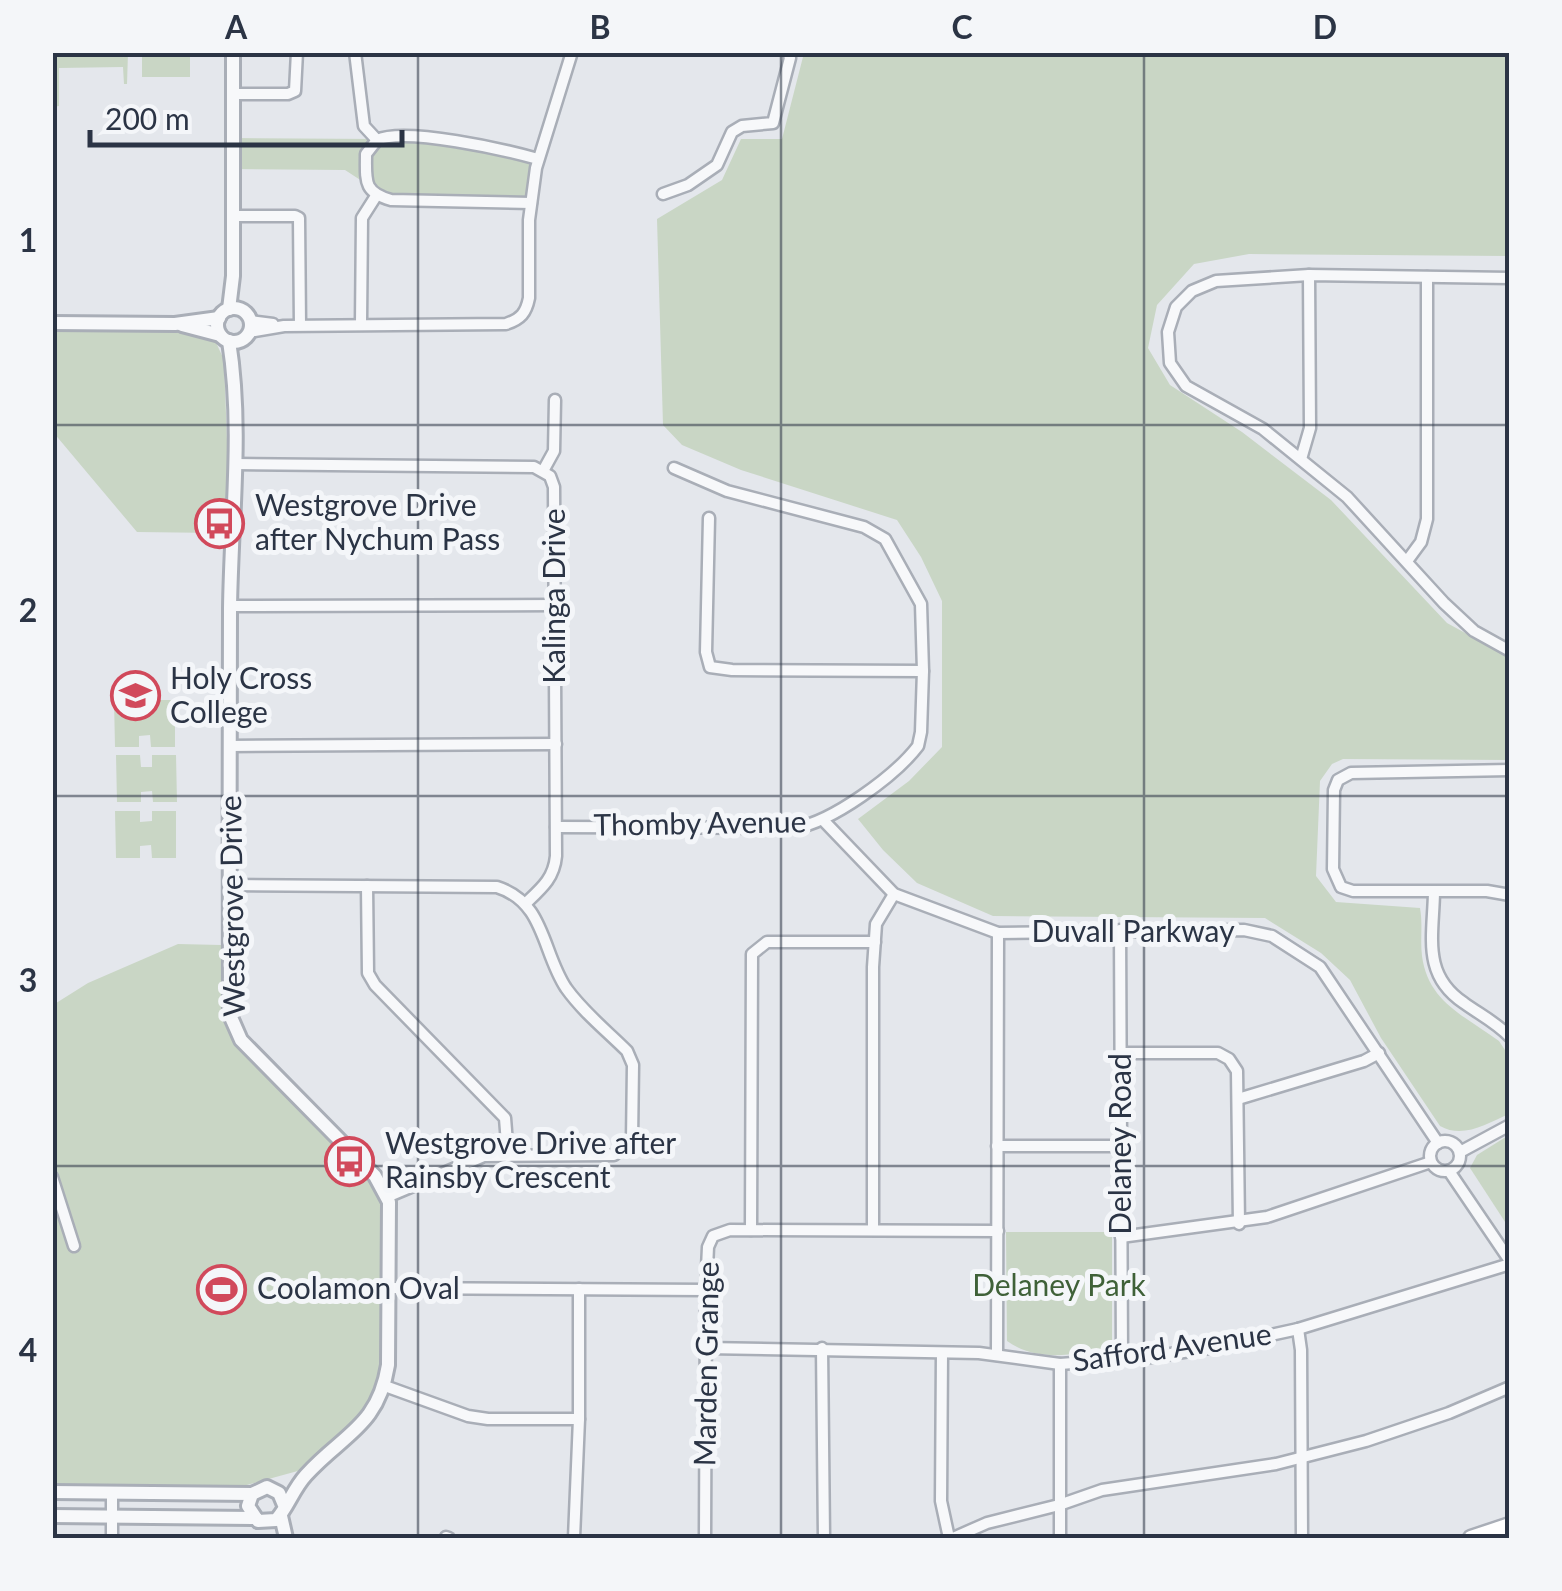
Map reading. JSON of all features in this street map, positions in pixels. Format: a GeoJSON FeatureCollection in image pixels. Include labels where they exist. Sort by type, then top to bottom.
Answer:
{"type":"FeatureCollection","features":[{"type":"Feature","properties":{"kind":"main road"},"geometry":{"type":"LineString","coordinates":[[1471,1538],[1510,1525]]}},
{"type":"Feature","properties":{"kind":"street","name":"Westgrove Drive"},"geometry":{"type":"LineString","coordinates":[[233,52],[235,464],[230,606],[230,1015],[235,1030],[375,1176],[387,1198]]}},
{"type":"Feature","properties":{"kind":"street"},"geometry":{"type":"LineString","coordinates":[[233,94],[295,91],[297,52]]}},
{"type":"Feature","properties":{"kind":"street"},"geometry":{"type":"LineString","coordinates":[[356,52],[364,126],[378,140]]}},
{"type":"Feature","properties":{"kind":"street"},"geometry":{"type":"LineString","coordinates":[[52,324],[300,326],[506,324],[518,320],[526,310],[528,298],[531,203],[538,159],[572,52]]}},
{"type":"Feature","properties":{"kind":"street"},"geometry":{"type":"LineString","coordinates":[[663,194],[688,186],[717,164],[732,132],[742,126],[772,122],[790,58],[788,52]]}},
{"type":"Feature","properties":{"kind":"street"},"geometry":{"type":"LineString","coordinates":[[531,203],[392,200],[376,196],[366,176],[366,154],[378,140],[398,136],[476,145],[538,159]]}},
{"type":"Feature","properties":{"kind":"street"},"geometry":{"type":"LineString","coordinates":[[361,323],[362,218],[376,196]]}},
{"type":"Feature","properties":{"kind":"street"},"geometry":{"type":"LineString","coordinates":[[233,216],[299,218],[300,326]]}},
{"type":"Feature","properties":{"kind":"street"},"geometry":{"type":"LineString","coordinates":[[1300,459],[1310,428],[1309,275]]}},
{"type":"Feature","properties":{"kind":"street"},"geometry":{"type":"LineString","coordinates":[[1509,649],[1474,631],[1347,497],[1263,429],[1186,386],[1170,364],[1168,332],[1176,307],[1192,291],[1216,281],[1309,275],[1510,278]]}},
{"type":"Feature","properties":{"kind":"street"},"geometry":{"type":"LineString","coordinates":[[1407,561],[1421,542],[1427,518],[1427,277]]}},
{"type":"Feature","properties":{"kind":"street"},"geometry":{"type":"LineString","coordinates":[[544,470],[554,452],[555,400]]}},
{"type":"Feature","properties":{"kind":"street","name":"Kalinga Drive"},"geometry":{"type":"LineString","coordinates":[[235,464],[544,470],[554,487],[556,827],[554,870],[546,885],[526,903]]}},
{"type":"Feature","properties":{"kind":"street","name":"Thomby Avenue"},"geometry":{"type":"LineString","coordinates":[[556,827],[795,828],[824,820],[855,800],[918,746],[923,670],[921,604],[884,539],[864,526],[727,490],[674,468]]}},
{"type":"Feature","properties":{"kind":"street"},"geometry":{"type":"LineString","coordinates":[[709,518],[706,652],[710,667],[923,670]]}},
{"type":"Feature","properties":{"kind":"street"},"geometry":{"type":"LineString","coordinates":[[230,606],[556,605]]}},
{"type":"Feature","properties":{"kind":"street"},"geometry":{"type":"LineString","coordinates":[[230,746],[556,744]]}},
{"type":"Feature","properties":{"kind":"street"},"geometry":{"type":"LineString","coordinates":[[1510,770],[1350,772],[1338,780],[1334,790],[1334,869],[1341,887],[1353,891],[1510,895]]}},
{"type":"Feature","properties":{"kind":"street","name":"Duvall Parkway"},"geometry":{"type":"LineString","coordinates":[[824,820],[894,894],[998,933],[1244,930],[1272,936],[1320,967],[1438,1143]]}},
{"type":"Feature","properties":{"kind":"street"},"geometry":{"type":"LineString","coordinates":[[52,1492],[252,1494],[262,1488],[273,1489],[309,1471],[368,1418],[385,1386],[387,1198],[484,1156],[614,1155],[632,1140],[633,1065],[628,1051],[565,986],[540,924],[514,892],[497,887],[230,885]]}},
{"type":"Feature","properties":{"kind":"street"},"geometry":{"type":"LineString","coordinates":[[367,886],[368,974],[505,1118],[508,1156]]}},
{"type":"Feature","properties":{"kind":"street"},"geometry":{"type":"LineString","coordinates":[[1434,893],[1433,953],[1438,980],[1448,993],[1510,1037]]}},
{"type":"Feature","properties":{"kind":"street"},"geometry":{"type":"LineString","coordinates":[[873,1230],[876,924],[894,894]]}},
{"type":"Feature","properties":{"kind":"street","name":"Delaney Road"},"geometry":{"type":"LineString","coordinates":[[1120,930],[1122,1358]]}},
{"type":"Feature","properties":{"kind":"street"},"geometry":{"type":"LineString","coordinates":[[996,1355],[998,933]]}},
{"type":"Feature","properties":{"kind":"street"},"geometry":{"type":"LineString","coordinates":[[751,1230],[752,954],[767,942],[875,942]]}},
{"type":"Feature","properties":{"kind":"street"},"geometry":{"type":"LineString","coordinates":[[1120,1053],[1218,1053],[1229,1059],[1236,1071],[1238,1098],[1239,1224]]}},
{"type":"Feature","properties":{"kind":"street"},"geometry":{"type":"LineString","coordinates":[[1238,1098],[1364,1061],[1378,1053]]}},
{"type":"Feature","properties":{"kind":"street"},"geometry":{"type":"LineString","coordinates":[[1460,1152],[1510,1125]]}},
{"type":"Feature","properties":{"kind":"street"},"geometry":{"type":"LineString","coordinates":[[1450,1142],[1460,1152],[1460,1162],[1449,1171],[1440,1171],[1431,1162],[1431,1151],[1438,1143],[1450,1142]]}},
{"type":"Feature","properties":{"kind":"street"},"geometry":{"type":"LineString","coordinates":[[998,1146],[1120,1146]]}},
{"type":"Feature","properties":{"kind":"street"},"geometry":{"type":"LineString","coordinates":[[1121,1237],[1239,1224],[1312,1204],[1431,1162]]}},
{"type":"Feature","properties":{"kind":"street"},"geometry":{"type":"LineString","coordinates":[[1449,1171],[1510,1262]]}},
{"type":"Feature","properties":{"kind":"street"},"geometry":{"type":"LineString","coordinates":[[52,1177],[74,1246]]}},
{"type":"Feature","properties":{"kind":"street","name":"Marden Grange"},"geometry":{"type":"LineString","coordinates":[[705,1538],[706,1290],[708,1247],[714,1236],[730,1230],[998,1231]]}},
{"type":"Feature","properties":{"kind":"street","name":"Safford Avenue"},"geometry":{"type":"LineString","coordinates":[[706,1348],[996,1355],[1060,1364],[1122,1358],[1215,1347],[1298,1329],[1510,1262]]}},
{"type":"Feature","properties":{"kind":"street"},"geometry":{"type":"LineString","coordinates":[[388,1288],[706,1290]]}},
{"type":"Feature","properties":{"kind":"street"},"geometry":{"type":"LineString","coordinates":[[574,1538],[579,1289]]}},
{"type":"Feature","properties":{"kind":"street"},"geometry":{"type":"LineString","coordinates":[[1298,1329],[1302,1350],[1302,1538]]}},
{"type":"Feature","properties":{"kind":"street"},"geometry":{"type":"LineString","coordinates":[[822,1348],[824,1538]]}},
{"type":"Feature","properties":{"kind":"street"},"geometry":{"type":"LineString","coordinates":[[942,1353],[941,1502],[951,1538],[987,1523],[1102,1490],[1302,1458],[1384,1436],[1510,1387]]}},
{"type":"Feature","properties":{"kind":"street"},"geometry":{"type":"LineString","coordinates":[[1060,1364],[1060,1538]]}},
{"type":"Feature","properties":{"kind":"street"},"geometry":{"type":"LineString","coordinates":[[385,1386],[468,1416],[579,1418]]}},
{"type":"Feature","properties":{"kind":"street"},"geometry":{"type":"LineString","coordinates":[[52,1516],[258,1520],[282,1510],[309,1471]]}},
{"type":"Feature","properties":{"kind":"street"},"geometry":{"type":"LineString","coordinates":[[273,1489],[282,1510],[286,1538]]}},
{"type":"Feature","properties":{"kind":"street"},"geometry":{"type":"LineString","coordinates":[[112,1492],[112,1538]]}},
{"type":"Feature","properties":{"kind":"street"},"geometry":{"type":"LineString","coordinates":[[252,1494],[248,1506],[275,1538]]}},
{"type":"Feature","properties":{"kind":"green space"},"geometry":{"type":"Polygon","coordinates":[[[52,53],[123,53],[123,58],[128,53],[127,84],[123,67],[59,68],[59,106],[53,107],[52,53]]]}},
{"type":"Feature","properties":{"kind":"green space"},"geometry":{"type":"Polygon","coordinates":[[[142,53],[190,53],[190,77],[142,77],[142,53]]]}},
{"type":"Feature","properties":{"kind":"green space"},"geometry":{"type":"Polygon","coordinates":[[[804,53],[1509,53],[1509,256],[1249,254],[1194,264],[1157,305],[1148,348],[1170,385],[1242,432],[1331,500],[1447,623],[1509,657],[1509,760],[1343,759],[1332,764],[1320,781],[1316,876],[1336,902],[1420,908],[1422,956],[1432,985],[1450,1006],[1499,1041],[1505,1050],[1509,1114],[1466,1131],[1440,1126],[1381,1038],[1350,980],[1321,953],[1265,918],[993,916],[917,883],[858,819],[909,781],[942,747],[942,601],[921,557],[897,520],[741,470],[682,445],[663,425],[657,219],[722,180],[741,139],[782,139],[804,53]]]}},
{"type":"Feature","properties":{"kind":"green space"},"geometry":{"type":"Polygon","coordinates":[[[398,136],[538,159],[531,203],[391,200],[345,170],[232,169],[233,138],[398,136]]]}},
{"type":"Feature","properties":{"kind":"green space"},"geometry":{"type":"Polygon","coordinates":[[[52,331],[192,331],[214,338],[224,360],[230,521],[218,522],[218,533],[137,532],[53,432],[52,331]]]}},
{"type":"Feature","properties":{"kind":"green space"},"geometry":{"type":"Polygon","coordinates":[[[114,700],[138,700],[139,712],[150,711],[151,700],[175,700],[175,747],[151,747],[150,735],[139,736],[139,747],[115,747],[114,700]]]}},
{"type":"Feature","properties":{"kind":"green space"},"geometry":{"type":"Polygon","coordinates":[[[116,755],[140,755],[141,767],[152,767],[152,755],[176,755],[177,802],[153,802],[152,791],[141,792],[141,802],[117,802],[116,755]]]}},
{"type":"Feature","properties":{"kind":"green space"},"geometry":{"type":"Polygon","coordinates":[[[115,811],[140,811],[140,822],[152,821],[152,811],[176,811],[176,858],[152,858],[151,845],[140,846],[140,858],[116,858],[115,811]]]}},
{"type":"Feature","properties":{"kind":"green space"},"geometry":{"type":"Polygon","coordinates":[[[178,944],[221,945],[224,1014],[233,1038],[369,1176],[385,1203],[380,1385],[357,1421],[305,1469],[243,1486],[53,1484],[53,1005],[88,983],[178,944]]]}},
{"type":"Feature","properties":{"kind":"green space"},"geometry":{"type":"Polygon","coordinates":[[[1509,1135],[1509,1228],[1470,1168],[1477,1155],[1509,1135]]]}},
{"type":"Feature","properties":{"kind":"green space","name":"Delaney Park"},"geometry":{"type":"Polygon","coordinates":[[[1006,1232],[1112,1232],[1112,1344],[1108,1349],[1043,1355],[1007,1341],[1006,1232]]]}},
{"type":"Feature","properties":{"kind":"place","name":"Westgrove Drive after Nychum Pass"},"geometry":{"type":"Point","coordinates":[220,523]}},
{"type":"Feature","properties":{"kind":"place","name":"Holy Cross College"},"geometry":{"type":"Point","coordinates":[135,696]}},
{"type":"Feature","properties":{"kind":"place","name":"Westgrove Drive after Rainsby Crescent"},"geometry":{"type":"Point","coordinates":[350,1161]}},
{"type":"Feature","properties":{"kind":"place","name":"Coolamon Oval"},"geometry":{"type":"Point","coordinates":[222,1289]}}]}
